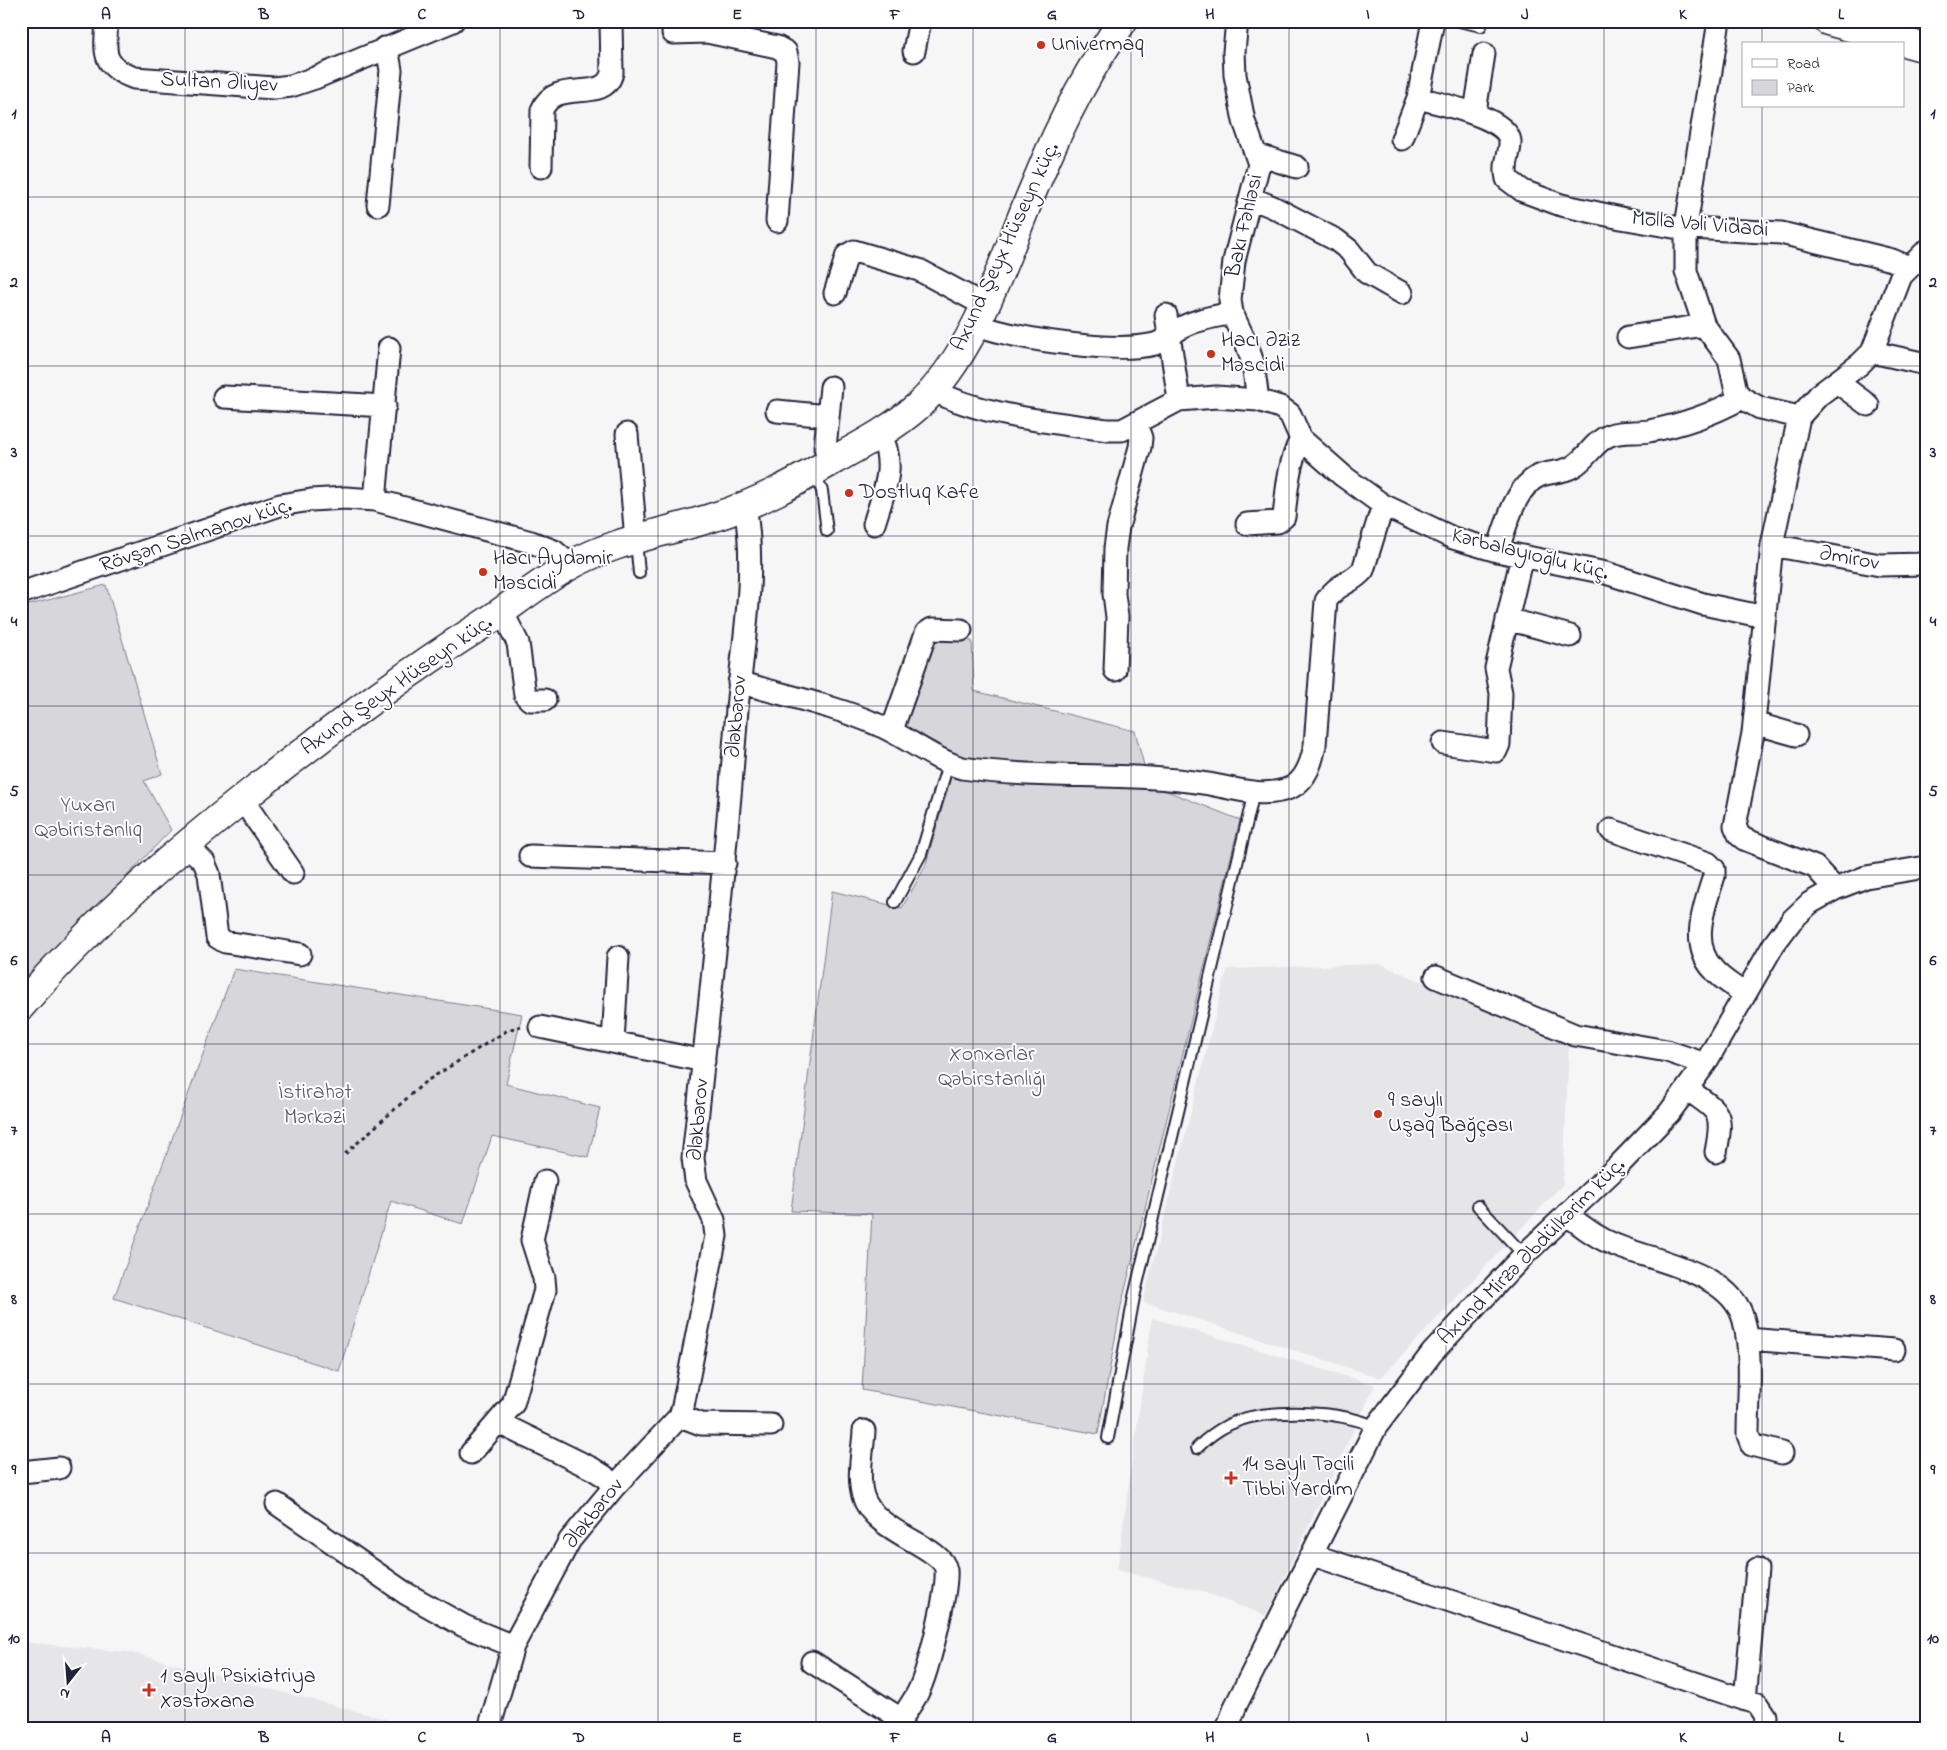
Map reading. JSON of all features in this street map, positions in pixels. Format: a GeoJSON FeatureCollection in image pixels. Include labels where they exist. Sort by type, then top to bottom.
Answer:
{"type":"FeatureCollection","features":[{"type":"Feature","properties":{"kind":"main road"},"geometry":{"type":"LineString","coordinates":[[1828,21],[1926,48]]}},
{"type":"Feature","properties":{"kind":"main road","name":"Axund Şeyx Hüseyn küç."},"geometry":{"type":"LineString","coordinates":[[21,1006],[46,977],[100,922],[186,844],[371,700],[425,661],[570,565],[607,549],[722,515],[745,506],[823,467],[880,433],[916,407],[948,372],[979,315],[1064,120],[1114,24]]}},
{"type":"Feature","properties":{"kind":"street","name":"Sultan Əliyev"},"geometry":{"type":"LineString","coordinates":[[107,21],[105,52],[111,66],[120,73],[134,78],[274,88],[291,86],[454,21]]}},
{"type":"Feature","properties":{"kind":"street"},"geometry":{"type":"LineString","coordinates":[[541,167],[542,110],[545,102],[553,95],[602,87],[610,82],[612,73],[611,21]]}},
{"type":"Feature","properties":{"kind":"street"},"geometry":{"type":"LineString","coordinates":[[914,52],[920,21]]}},
{"type":"Feature","properties":{"kind":"street","name":"Bakı Fəhləsi"},"geometry":{"type":"LineString","coordinates":[[1237,21],[1234,52],[1236,75],[1244,121],[1258,155],[1259,164],[1234,261],[1230,300],[1232,313],[1248,345],[1253,363],[1258,400]]}},
{"type":"Feature","properties":{"kind":"street"},"geometry":{"type":"LineString","coordinates":[[1402,139],[1418,98],[1433,21]]}},
{"type":"Feature","properties":{"kind":"street"},"geometry":{"type":"LineString","coordinates":[[1719,21],[1686,226],[1686,271],[1693,298],[1704,325],[1729,359],[1736,391],[1742,398],[1760,408],[1799,417]]}},
{"type":"Feature","properties":{"kind":"street"},"geometry":{"type":"LineString","coordinates":[[673,32],[706,27],[777,47],[786,52],[788,62],[777,222]]}},
{"type":"Feature","properties":{"kind":"street"},"geometry":{"type":"LineString","coordinates":[[378,205],[391,70],[384,48]]}},
{"type":"Feature","properties":{"kind":"street"},"geometry":{"type":"LineString","coordinates":[[1475,112],[1484,54]]}},
{"type":"Feature","properties":{"kind":"street","name":"Molla Vəli Vidadi"},"geometry":{"type":"LineString","coordinates":[[1418,98],[1475,112],[1508,136],[1510,142],[1504,167],[1507,179],[1523,191],[1561,204],[1655,225],[1781,233],[1892,260],[1909,267]]}},
{"type":"Feature","properties":{"kind":"street"},"geometry":{"type":"LineString","coordinates":[[1258,155],[1298,167]]}},
{"type":"Feature","properties":{"kind":"street"},"geometry":{"type":"LineString","coordinates":[[1251,198],[1273,207],[1336,240],[1349,250],[1367,272],[1402,292]]}},
{"type":"Feature","properties":{"kind":"street"},"geometry":{"type":"LineString","coordinates":[[1835,889],[1815,867],[1744,839],[1739,835],[1735,826],[1754,723],[1772,545],[1799,417],[1819,395],[1860,364],[1872,352],[1901,276],[1926,250]]}},
{"type":"Feature","properties":{"kind":"street"},"geometry":{"type":"LineString","coordinates":[[835,293],[847,255],[854,251],[920,270],[1003,334],[1109,348],[1136,348],[1157,344],[1180,328],[1195,322],[1232,313]]}},
{"type":"Feature","properties":{"kind":"street"},"geometry":{"type":"LineString","coordinates":[[1166,315],[1179,400]]}},
{"type":"Feature","properties":{"kind":"street"},"geometry":{"type":"LineString","coordinates":[[1628,338],[1704,325]]}},
{"type":"Feature","properties":{"kind":"street"},"geometry":{"type":"LineString","coordinates":[[375,500],[390,348]]}},
{"type":"Feature","properties":{"kind":"street"},"geometry":{"type":"LineString","coordinates":[[1872,352],[1926,364]]}},
{"type":"Feature","properties":{"kind":"street"},"geometry":{"type":"LineString","coordinates":[[1837,382],[1868,405]]}},
{"type":"Feature","properties":{"kind":"street"},"geometry":{"type":"LineString","coordinates":[[823,467],[831,387]]}},
{"type":"Feature","properties":{"kind":"street","name":"Kərbalayıoğlu küç."},"geometry":{"type":"LineString","coordinates":[[933,390],[950,399],[983,409],[1087,427],[1122,430],[1179,400],[1216,398],[1258,400],[1280,407],[1290,414],[1301,439],[1343,476],[1383,505],[1453,538],[1497,551],[1606,573],[1695,602],[1765,617]]}},
{"type":"Feature","properties":{"kind":"street"},"geometry":{"type":"LineString","coordinates":[[224,397],[385,406]]}},
{"type":"Feature","properties":{"kind":"street"},"geometry":{"type":"LineString","coordinates":[[1497,551],[1516,502],[1526,487],[1537,477],[1571,468],[1591,449],[1610,435],[1650,431],[1689,421],[1710,414],[1742,398]]}},
{"type":"Feature","properties":{"kind":"street"},"geometry":{"type":"LineString","coordinates":[[777,412],[828,416]]}},
{"type":"Feature","properties":{"kind":"street"},"geometry":{"type":"LineString","coordinates":[[1115,670],[1117,617],[1114,560],[1118,527],[1140,447],[1141,438],[1136,424]]}},
{"type":"Feature","properties":{"kind":"street"},"geometry":{"type":"LineString","coordinates":[[874,524],[889,470],[888,448],[880,433]]}},
{"type":"Feature","properties":{"kind":"street"},"geometry":{"type":"LineString","coordinates":[[627,434],[636,540]]}},
{"type":"Feature","properties":{"kind":"street"},"geometry":{"type":"LineString","coordinates":[[1247,524],[1278,522],[1284,517],[1293,454],[1301,439]]}},
{"type":"Feature","properties":{"kind":"street","name":"Rövşən Salmanov küç."},"geometry":{"type":"LineString","coordinates":[[21,593],[280,505],[311,500],[345,498],[375,500],[531,542],[554,551],[570,565]]}},
{"type":"Feature","properties":{"kind":"street"},"geometry":{"type":"LineString","coordinates":[[739,682],[871,722],[892,730],[948,764],[976,770],[1164,778],[1271,793],[1293,787],[1302,779],[1312,762],[1315,745],[1326,602],[1332,590],[1357,577],[1363,570],[1383,505]]}},
{"type":"Feature","properties":{"kind":"street","name":"Ələkbərov"},"geometry":{"type":"LineString","coordinates":[[489,1729],[513,1646],[570,1540],[614,1487],[680,1416],[716,1236],[714,1220],[696,1181],[693,1158],[725,864],[739,682],[750,579],[750,537],[745,506]]}},
{"type":"Feature","properties":{"kind":"street","name":"Əmirov"},"geometry":{"type":"LineString","coordinates":[[1772,545],[1880,565],[1926,564]]}},
{"type":"Feature","properties":{"kind":"street"},"geometry":{"type":"LineString","coordinates":[[1442,743],[1496,751],[1500,744],[1501,693],[1496,668],[1522,556]]}},
{"type":"Feature","properties":{"kind":"street"},"geometry":{"type":"LineString","coordinates":[[502,611],[518,643],[525,695],[530,700],[545,700]]}},
{"type":"Feature","properties":{"kind":"street"},"geometry":{"type":"LineString","coordinates":[[1507,619],[1570,636]]}},
{"type":"Feature","properties":{"kind":"street"},"geometry":{"type":"LineString","coordinates":[[892,730],[926,633],[932,629],[961,630]]}},
{"type":"Feature","properties":{"kind":"street"},"geometry":{"type":"LineString","coordinates":[[1754,723],[1796,736]]}},
{"type":"Feature","properties":{"kind":"street"},"geometry":{"type":"LineString","coordinates":[[242,799],[293,873]]}},
{"type":"Feature","properties":{"kind":"street"},"geometry":{"type":"LineString","coordinates":[[1611,830],[1708,863],[1714,869],[1714,876],[1701,920],[1701,944],[1705,956],[1713,969],[1744,994]]}},
{"type":"Feature","properties":{"kind":"street"},"geometry":{"type":"LineString","coordinates":[[186,844],[204,862],[209,874],[217,937],[225,942],[300,954]]}},
{"type":"Feature","properties":{"kind":"street"},"geometry":{"type":"LineString","coordinates":[[530,856],[725,864]]}},
{"type":"Feature","properties":{"kind":"street","name":"Axund Mirzə Əbdülkərim küç."},"geometry":{"type":"LineString","coordinates":[[1227,1729],[1236,1705],[1376,1427],[1432,1354],[1524,1255],[1647,1137],[1687,1089],[1705,1064],[1774,944],[1792,920],[1810,903],[1835,889],[1866,878],[1926,867]]}},
{"type":"Feature","properties":{"kind":"street"},"geometry":{"type":"LineString","coordinates":[[613,1042],[618,957]]}},
{"type":"Feature","properties":{"kind":"street"},"geometry":{"type":"LineString","coordinates":[[1436,977],[1575,1035],[1667,1051],[1705,1064]]}},
{"type":"Feature","properties":{"kind":"street"},"geometry":{"type":"LineString","coordinates":[[540,1027],[704,1061]]}},
{"type":"Feature","properties":{"kind":"street"},"geometry":{"type":"LineString","coordinates":[[1687,1089],[1713,1107],[1719,1115],[1721,1128],[1716,1152]]}},
{"type":"Feature","properties":{"kind":"street"},"geometry":{"type":"LineString","coordinates":[[471,1452],[500,1423],[513,1404],[520,1386],[546,1290],[532,1240],[545,1182]]}},
{"type":"Feature","properties":{"kind":"street"},"geometry":{"type":"LineString","coordinates":[[1567,1214],[1587,1231],[1614,1245],[1710,1279],[1727,1291],[1737,1302],[1747,1339],[1748,1435],[1752,1445],[1782,1453]]}},
{"type":"Feature","properties":{"kind":"street"},"geometry":{"type":"LineString","coordinates":[[1747,1339],[1894,1350]]}},
{"type":"Feature","properties":{"kind":"street"},"geometry":{"type":"LineString","coordinates":[[680,1416],[701,1424],[771,1425]]}},
{"type":"Feature","properties":{"kind":"street"},"geometry":{"type":"LineString","coordinates":[[500,1423],[593,1469],[604,1476],[614,1487]]}},
{"type":"Feature","properties":{"kind":"street"},"geometry":{"type":"LineString","coordinates":[[812,1662],[899,1724],[918,1693],[927,1669],[946,1582],[946,1567],[939,1556],[882,1523],[870,1511],[863,1496],[860,1480],[864,1431]]}},
{"type":"Feature","properties":{"kind":"street"},"geometry":{"type":"LineString","coordinates":[[21,1472],[59,1468]]}},
{"type":"Feature","properties":{"kind":"street"},"geometry":{"type":"LineString","coordinates":[[278,1504],[405,1593],[464,1626],[513,1646]]}},
{"type":"Feature","properties":{"kind":"street"},"geometry":{"type":"LineString","coordinates":[[1313,1555],[1758,1704],[1766,1716],[1764,1729]]}},
{"type":"Feature","properties":{"kind":"street"},"geometry":{"type":"LineString","coordinates":[[1745,1700],[1757,1569]]}},
{"type":"Feature","properties":{"kind":"lane"},"geometry":{"type":"LineString","coordinates":[[1459,21],[1481,26]]}},
{"type":"Feature","properties":{"kind":"lane"},"geometry":{"type":"LineString","coordinates":[[823,467],[822,491],[827,531]]}},
{"type":"Feature","properties":{"kind":"lane"},"geometry":{"type":"LineString","coordinates":[[636,540],[639,572]]}},
{"type":"Feature","properties":{"kind":"lane"},"geometry":{"type":"LineString","coordinates":[[896,902],[921,854],[948,764]]}},
{"type":"Feature","properties":{"kind":"lane"},"geometry":{"type":"LineString","coordinates":[[1108,1438],[1134,1297],[1254,792]]}},
{"type":"Feature","properties":{"kind":"lane"},"geometry":{"type":"LineString","coordinates":[[1478,1206],[1524,1255]]}},
{"type":"Feature","properties":{"kind":"lane"},"geometry":{"type":"LineString","coordinates":[[1197,1448],[1211,1435],[1229,1424],[1284,1413],[1347,1416],[1376,1427]]}},
{"type":"Feature","properties":{"kind":"path"},"geometry":{"type":"LineString","coordinates":[[345,1154],[425,1082],[508,1030],[526,1025],[540,1027]]}},
{"type":"Feature","properties":{"kind":"shaded area","name":"9 saylı Uşaq Bağçası"},"geometry":{"type":"Polygon","coordinates":[[[1380,964],[1569,1043],[1563,1184],[1381,1378],[1143,1302],[1227,969],[1380,964]]]}},
{"type":"Feature","properties":{"kind":"shaded area","name":"14 saylı Təcili Tibbi Yardım"},"geometry":{"type":"Polygon","coordinates":[[[1152,1318],[1375,1385],[1266,1616],[1201,1591],[1117,1570],[1152,1318]]]}},
{"type":"Feature","properties":{"kind":"shaded area","name":"1 saylı Psixiatriya Xəstəxana"},"geometry":{"type":"Polygon","coordinates":[[[21,1642],[128,1652],[424,1729],[21,1729],[21,1642]]]}},
{"type":"Feature","properties":{"kind":"green space","name":"Yuxarı Qəbiristanlıq"},"geometry":{"type":"Polygon","coordinates":[[[106,585],[162,774],[144,781],[171,830],[21,986],[21,607],[106,585]]]}},
{"type":"Feature","properties":{"kind":"green space","name":"Xonxarlar Qəbirstanlığı"},"geometry":{"type":"Polygon","coordinates":[[[931,636],[972,641],[974,691],[1135,731],[1149,784],[1240,820],[1121,1306],[1098,1434],[862,1390],[872,1214],[791,1211],[832,891],[902,908],[925,867],[956,760],[900,722],[931,636]]]}},
{"type":"Feature","properties":{"kind":"green space","name":"İstirahət Mərkəzi"},"geometry":{"type":"Polygon","coordinates":[[[234,969],[522,1014],[506,1084],[600,1108],[588,1157],[492,1136],[463,1224],[391,1201],[339,1371],[114,1298],[234,969]]]}},
{"type":"Feature","properties":{"kind":"place","name":"Univermaq"},"geometry":{"type":"Point","coordinates":[1041,45]}},
{"type":"Feature","properties":{"kind":"place","name":"Hacı Əziz Məscidi"},"geometry":{"type":"Point","coordinates":[1211,354]}},
{"type":"Feature","properties":{"kind":"place","name":"Dostluq Kafe"},"geometry":{"type":"Point","coordinates":[849,493]}},
{"type":"Feature","properties":{"kind":"place","name":"Hacı Aydəmir Məscidi"},"geometry":{"type":"Point","coordinates":[483,572]}},
{"type":"Feature","properties":{"kind":"place","name":"9 saylı Uşaq Bağçası"},"geometry":{"type":"Point","coordinates":[1378,1114]}},
{"type":"Feature","properties":{"kind":"place","name":"14 saylı Təcili Tibbi Yardım"},"geometry":{"type":"Point","coordinates":[1231,1478]}},
{"type":"Feature","properties":{"kind":"place","name":"1 saylı Psixiatriya Xəstəxana"},"geometry":{"type":"Point","coordinates":[149,1690]}}]}
